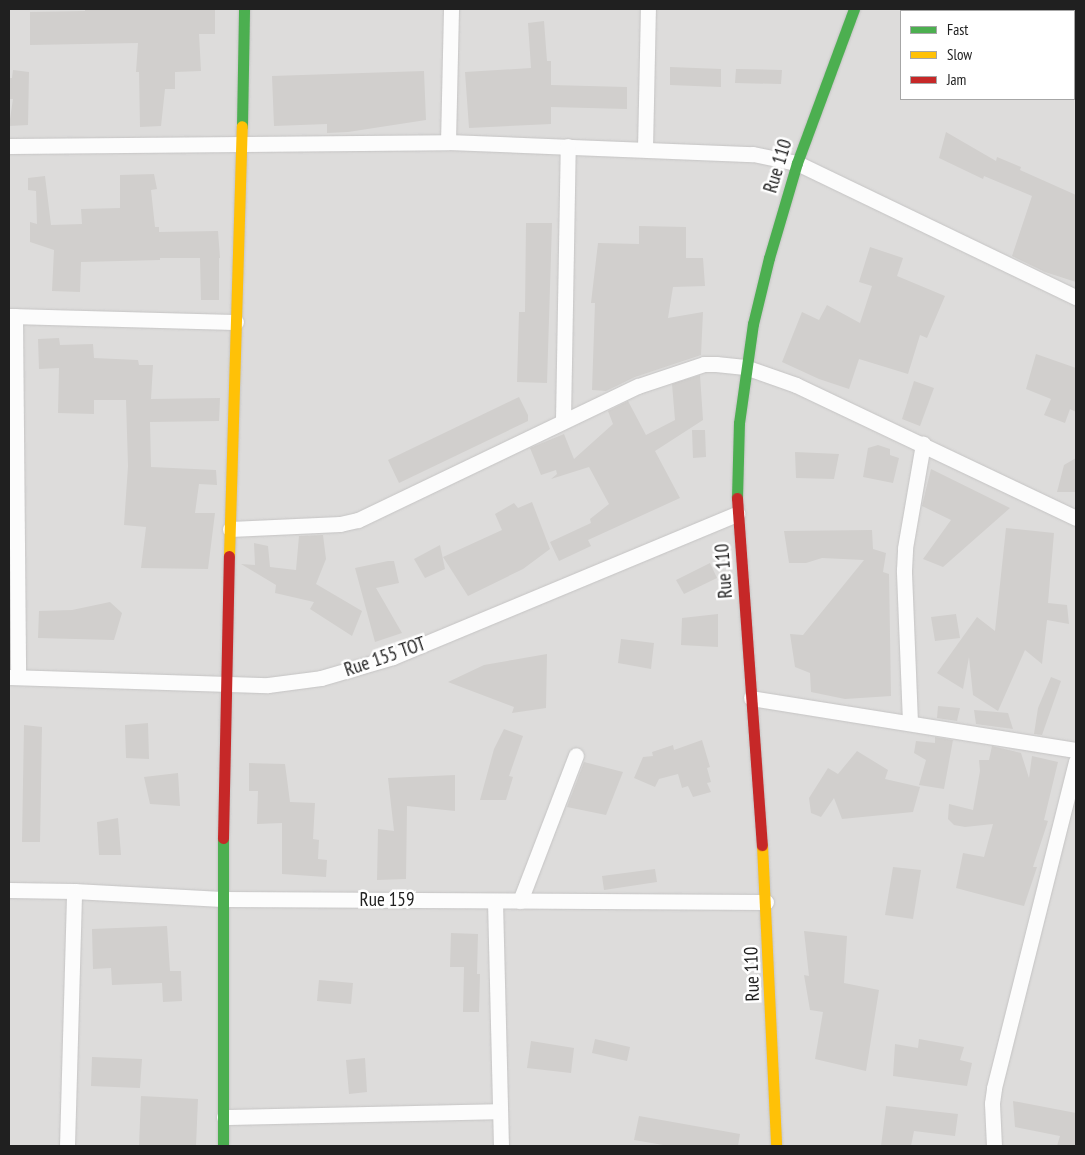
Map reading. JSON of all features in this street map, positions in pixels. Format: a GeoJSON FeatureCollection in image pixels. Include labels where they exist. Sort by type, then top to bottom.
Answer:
{"type":"FeatureCollection","features":[{"type":"Feature","properties":{"kind":"street"},"geometry":{"type":"LineString","coordinates":[[223,1146],[222,899],[225,684],[242,143],[244,9]]}},
{"type":"Feature","properties":{"kind":"street"},"geometry":{"type":"LineString","coordinates":[[448,142],[451,9]]}},
{"type":"Feature","properties":{"kind":"street"},"geometry":{"type":"LineString","coordinates":[[645,149],[648,9]]}},
{"type":"Feature","properties":{"kind":"street","name":"Rue 110"},"geometry":{"type":"LineString","coordinates":[[776,1146],[766,902],[737,514],[739,423],[745,367],[769,258],[796,163],[854,9]]}},
{"type":"Feature","properties":{"kind":"street"},"geometry":{"type":"LineString","coordinates":[[9,146],[448,142],[753,154],[796,163],[1076,297]]}},
{"type":"Feature","properties":{"kind":"street"},"geometry":{"type":"LineString","coordinates":[[563,420],[568,146]]}},
{"type":"Feature","properties":{"kind":"street"},"geometry":{"type":"LineString","coordinates":[[13,677],[12,316],[236,322]]}},
{"type":"Feature","properties":{"kind":"street"},"geometry":{"type":"LineString","coordinates":[[230,529],[332,525],[358,520],[563,420],[638,386],[704,364],[745,367],[796,385],[1076,518]]}},
{"type":"Feature","properties":{"kind":"street"},"geometry":{"type":"LineString","coordinates":[[910,722],[904,570],[905,548],[923,444]]}},
{"type":"Feature","properties":{"kind":"street","name":"Rue 155 TOT"},"geometry":{"type":"LineString","coordinates":[[13,677],[268,685],[321,678],[394,657],[737,514]]}},
{"type":"Feature","properties":{"kind":"street"},"geometry":{"type":"LineString","coordinates":[[751,698],[1076,750]]}},
{"type":"Feature","properties":{"kind":"street"},"geometry":{"type":"LineString","coordinates":[[520,901],[576,755]]}},
{"type":"Feature","properties":{"kind":"street"},"geometry":{"type":"LineString","coordinates":[[994,1146],[992,1103],[994,1088],[1076,761]]}},
{"type":"Feature","properties":{"kind":"street","name":"Rue 159"},"geometry":{"type":"LineString","coordinates":[[9,890],[74,891],[222,899],[766,902]]}},
{"type":"Feature","properties":{"kind":"street"},"geometry":{"type":"LineString","coordinates":[[67,1146],[74,891]]}},
{"type":"Feature","properties":{"kind":"street"},"geometry":{"type":"LineString","coordinates":[[495,900],[501,1146]]}},
{"type":"Feature","properties":{"kind":"street"},"geometry":{"type":"LineString","coordinates":[[224,1117],[500,1111]]}},
{"type":"Feature","properties":{"kind":"shaded area"},"geometry":{"type":"Polygon","coordinates":[[[9,9],[1076,9],[1076,1146],[9,1146],[9,9]]]}},
{"type":"Feature","properties":{"kind":"building"},"geometry":{"type":"Polygon","coordinates":[[[85,9],[215,9],[215,34],[199,34],[201,71],[175,72],[175,89],[165,89],[161,126],[140,127],[139,72],[136,72],[138,43],[30,45],[30,12],[85,11],[85,9]]]}},
{"type":"Feature","properties":{"kind":"building"},"geometry":{"type":"Polygon","coordinates":[[[544,21],[547,61],[551,61],[551,85],[627,87],[627,109],[551,107],[551,124],[469,128],[465,72],[531,68],[528,23],[544,21]]]}},
{"type":"Feature","properties":{"kind":"building"},"geometry":{"type":"Polygon","coordinates":[[[670,67],[721,69],[721,87],[670,85],[670,67]]]}},
{"type":"Feature","properties":{"kind":"building"},"geometry":{"type":"Polygon","coordinates":[[[736,69],[782,70],[781,84],[735,83],[736,69]]]}},
{"type":"Feature","properties":{"kind":"building"},"geometry":{"type":"Polygon","coordinates":[[[13,70],[29,72],[28,125],[9,126],[13,99],[9,99],[9,78],[12,78],[13,70]]]}},
{"type":"Feature","properties":{"kind":"building"},"geometry":{"type":"Polygon","coordinates":[[[424,71],[426,120],[348,132],[327,133],[327,124],[274,126],[272,76],[424,71]]]}},
{"type":"Feature","properties":{"kind":"building"},"geometry":{"type":"Polygon","coordinates":[[[946,132],[996,161],[997,157],[1021,167],[1020,170],[1076,195],[1076,282],[1045,272],[1012,256],[1032,196],[984,176],[983,179],[939,158],[946,132]]]}},
{"type":"Feature","properties":{"kind":"building"},"geometry":{"type":"Polygon","coordinates":[[[154,174],[157,189],[151,190],[155,227],[159,227],[159,232],[218,231],[220,258],[219,300],[201,300],[200,258],[81,262],[80,292],[52,291],[54,250],[30,242],[30,222],[37,224],[36,191],[28,190],[28,178],[45,176],[51,225],[82,224],[81,209],[120,208],[120,175],[154,174]]]}},
{"type":"Feature","properties":{"kind":"building"},"geometry":{"type":"Polygon","coordinates":[[[526,223],[552,223],[547,383],[517,382],[519,312],[525,312],[526,223]]]}},
{"type":"Feature","properties":{"kind":"building"},"geometry":{"type":"Polygon","coordinates":[[[639,226],[686,227],[686,258],[703,258],[705,286],[673,287],[668,318],[703,312],[701,355],[635,377],[606,391],[592,390],[595,303],[591,303],[598,243],[639,244],[639,226]]]}},
{"type":"Feature","properties":{"kind":"building"},"geometry":{"type":"Polygon","coordinates":[[[870,247],[903,258],[897,276],[945,296],[927,338],[920,335],[908,374],[859,359],[849,389],[819,379],[782,362],[802,312],[819,320],[827,305],[860,323],[872,286],[859,282],[870,247]]]}},
{"type":"Feature","properties":{"kind":"building"},"geometry":{"type":"Polygon","coordinates":[[[59,338],[60,345],[93,344],[94,358],[138,360],[139,365],[153,365],[151,399],[220,398],[219,421],[150,422],[151,467],[216,470],[217,485],[199,484],[195,513],[215,513],[208,569],[141,568],[146,527],[124,525],[128,466],[126,400],[94,400],[94,414],[58,413],[59,368],[39,369],[38,339],[59,338]]]}},
{"type":"Feature","properties":{"kind":"building"},"geometry":{"type":"Polygon","coordinates":[[[1036,354],[1076,368],[1076,412],[1070,409],[1065,423],[1044,415],[1051,399],[1026,389],[1036,354]]]}},
{"type":"Feature","properties":{"kind":"building"},"geometry":{"type":"Polygon","coordinates":[[[700,375],[703,420],[655,451],[680,498],[588,540],[591,546],[559,561],[550,542],[591,523],[590,519],[609,504],[589,467],[551,479],[557,474],[556,470],[541,475],[530,448],[564,434],[574,459],[613,424],[608,411],[628,401],[646,435],[675,420],[672,384],[700,375]]]}},
{"type":"Feature","properties":{"kind":"building"},"geometry":{"type":"Polygon","coordinates":[[[914,381],[934,388],[920,426],[902,419],[914,381]]]}},
{"type":"Feature","properties":{"kind":"building"},"geometry":{"type":"Polygon","coordinates":[[[519,397],[528,415],[528,421],[399,483],[388,460],[519,397]]]}},
{"type":"Feature","properties":{"kind":"building"},"geometry":{"type":"Polygon","coordinates":[[[692,430],[705,430],[706,457],[693,458],[692,430]]]}},
{"type":"Feature","properties":{"kind":"building"},"geometry":{"type":"Polygon","coordinates":[[[878,445],[890,449],[890,455],[899,458],[893,483],[863,477],[868,448],[878,445]]]}},
{"type":"Feature","properties":{"kind":"building"},"geometry":{"type":"Polygon","coordinates":[[[795,452],[839,454],[834,479],[796,478],[795,452]]]}},
{"type":"Feature","properties":{"kind":"building"},"geometry":{"type":"Polygon","coordinates":[[[1076,458],[1076,492],[1057,492],[1064,465],[1076,458]]]}},
{"type":"Feature","properties":{"kind":"building"},"geometry":{"type":"Polygon","coordinates":[[[931,469],[1010,508],[943,567],[923,559],[951,520],[922,506],[931,469]]]}},
{"type":"Feature","properties":{"kind":"building"},"geometry":{"type":"Polygon","coordinates":[[[532,502],[550,549],[523,569],[468,596],[443,557],[502,530],[495,514],[514,503],[518,508],[532,502]]]}},
{"type":"Feature","properties":{"kind":"building"},"geometry":{"type":"Polygon","coordinates":[[[1006,528],[1054,533],[1048,603],[1067,605],[1069,624],[1047,620],[1042,664],[1025,650],[998,711],[973,695],[969,657],[963,689],[937,673],[977,617],[995,631],[1006,528]]]}},
{"type":"Feature","properties":{"kind":"building"},"geometry":{"type":"Polygon","coordinates":[[[872,530],[873,549],[886,553],[883,572],[889,574],[891,696],[845,699],[811,692],[810,673],[795,667],[790,634],[803,635],[864,560],[822,558],[806,563],[789,563],[784,531],[872,530]]]}},
{"type":"Feature","properties":{"kind":"building"},"geometry":{"type":"Polygon","coordinates":[[[323,535],[326,559],[316,584],[362,611],[352,636],[310,609],[314,602],[275,593],[276,585],[241,564],[255,565],[254,543],[268,546],[270,567],[296,570],[299,536],[323,535]]]}},
{"type":"Feature","properties":{"kind":"building"},"geometry":{"type":"Polygon","coordinates":[[[440,545],[445,569],[425,578],[414,559],[440,545]]]}},
{"type":"Feature","properties":{"kind":"building"},"geometry":{"type":"Polygon","coordinates":[[[394,561],[399,583],[376,588],[402,633],[375,642],[355,568],[394,561]]]}},
{"type":"Feature","properties":{"kind":"building"},"geometry":{"type":"Polygon","coordinates":[[[710,563],[717,578],[684,594],[676,580],[710,563]]]}},
{"type":"Feature","properties":{"kind":"building"},"geometry":{"type":"Polygon","coordinates":[[[110,602],[122,613],[114,640],[38,638],[39,611],[72,610],[110,602]]]}},
{"type":"Feature","properties":{"kind":"building"},"geometry":{"type":"Polygon","coordinates":[[[718,614],[718,647],[681,645],[682,618],[718,614]]]}},
{"type":"Feature","properties":{"kind":"building"},"geometry":{"type":"Polygon","coordinates":[[[956,614],[960,638],[935,641],[931,617],[956,614]]]}},
{"type":"Feature","properties":{"kind":"building"},"geometry":{"type":"Polygon","coordinates":[[[621,639],[654,643],[651,669],[618,663],[621,639]]]}},
{"type":"Feature","properties":{"kind":"building"},"geometry":{"type":"Polygon","coordinates":[[[547,654],[546,708],[512,713],[514,707],[448,682],[484,665],[547,654]]]}},
{"type":"Feature","properties":{"kind":"building"},"geometry":{"type":"Polygon","coordinates":[[[1051,677],[1061,681],[1042,735],[1034,734],[1038,708],[1051,677]]]}},
{"type":"Feature","properties":{"kind":"building"},"geometry":{"type":"Polygon","coordinates":[[[938,706],[960,708],[957,721],[937,718],[938,706]]]}},
{"type":"Feature","properties":{"kind":"building"},"geometry":{"type":"Polygon","coordinates":[[[974,710],[1008,713],[1013,729],[976,724],[974,710]]]}},
{"type":"Feature","properties":{"kind":"building"},"geometry":{"type":"Polygon","coordinates":[[[148,723],[149,759],[126,758],[125,725],[148,723]]]}},
{"type":"Feature","properties":{"kind":"building"},"geometry":{"type":"Polygon","coordinates":[[[24,725],[42,727],[40,842],[22,842],[24,725]]]}},
{"type":"Feature","properties":{"kind":"building"},"geometry":{"type":"Polygon","coordinates":[[[504,729],[523,736],[509,776],[513,777],[506,800],[480,800],[494,749],[504,729]]]}},
{"type":"Feature","properties":{"kind":"building"},"geometry":{"type":"Polygon","coordinates":[[[935,737],[953,740],[944,789],[919,785],[926,760],[914,753],[916,741],[935,743],[935,737]]]}},
{"type":"Feature","properties":{"kind":"building"},"geometry":{"type":"Polygon","coordinates":[[[702,740],[710,767],[707,768],[711,782],[707,783],[711,792],[693,797],[688,786],[682,788],[678,774],[659,779],[655,787],[634,778],[643,757],[653,756],[652,752],[673,745],[674,750],[702,740]]]}},
{"type":"Feature","properties":{"kind":"building"},"geometry":{"type":"Polygon","coordinates":[[[992,746],[1021,753],[1029,778],[1032,756],[1058,762],[1044,820],[1048,821],[1033,867],[1037,867],[1024,906],[956,888],[963,853],[984,857],[993,824],[965,827],[954,825],[948,819],[949,804],[973,810],[980,771],[979,760],[989,760],[992,746]]]}},
{"type":"Feature","properties":{"kind":"building"},"geometry":{"type":"Polygon","coordinates":[[[857,751],[888,770],[885,779],[920,787],[913,812],[842,819],[834,798],[821,817],[811,813],[809,798],[828,768],[838,774],[857,751]]]}},
{"type":"Feature","properties":{"kind":"building"},"geometry":{"type":"Polygon","coordinates":[[[584,762],[623,772],[606,815],[567,807],[584,762]]]}},
{"type":"Feature","properties":{"kind":"building"},"geometry":{"type":"Polygon","coordinates":[[[249,763],[285,764],[290,802],[315,803],[313,839],[319,840],[318,859],[327,860],[326,877],[282,874],[282,823],[257,824],[258,791],[249,791],[249,763]]]}},
{"type":"Feature","properties":{"kind":"building"},"geometry":{"type":"Polygon","coordinates":[[[178,773],[180,806],[150,804],[144,777],[178,773]]]}},
{"type":"Feature","properties":{"kind":"building"},"geometry":{"type":"Polygon","coordinates":[[[455,775],[455,811],[407,806],[406,879],[377,880],[378,829],[394,831],[388,778],[455,775]]]}},
{"type":"Feature","properties":{"kind":"building"},"geometry":{"type":"Polygon","coordinates":[[[118,818],[121,855],[99,855],[97,822],[118,818]]]}},
{"type":"Feature","properties":{"kind":"building"},"geometry":{"type":"Polygon","coordinates":[[[893,867],[921,870],[913,919],[885,915],[893,867]]]}},
{"type":"Feature","properties":{"kind":"building"},"geometry":{"type":"Polygon","coordinates":[[[655,869],[657,882],[604,890],[602,876],[655,869]]]}},
{"type":"Feature","properties":{"kind":"building"},"geometry":{"type":"Polygon","coordinates":[[[167,926],[170,971],[181,971],[182,1001],[163,1002],[162,983],[112,985],[111,968],[93,969],[92,929],[167,926]]]}},
{"type":"Feature","properties":{"kind":"building"},"geometry":{"type":"Polygon","coordinates":[[[804,931],[847,936],[844,983],[879,990],[866,1071],[815,1059],[823,1012],[810,1010],[804,975],[809,976],[804,931]]]}},
{"type":"Feature","properties":{"kind":"building"},"geometry":{"type":"Polygon","coordinates":[[[451,933],[478,934],[477,974],[480,974],[479,1012],[463,1012],[464,967],[450,967],[451,933]]]}},
{"type":"Feature","properties":{"kind":"building"},"geometry":{"type":"Polygon","coordinates":[[[319,980],[353,983],[351,1004],[317,1001],[319,980]]]}},
{"type":"Feature","properties":{"kind":"building"},"geometry":{"type":"Polygon","coordinates":[[[595,1039],[630,1047],[627,1061],[592,1053],[595,1039]]]}},
{"type":"Feature","properties":{"kind":"building"},"geometry":{"type":"Polygon","coordinates":[[[919,1039],[964,1047],[960,1060],[972,1063],[967,1086],[893,1076],[895,1044],[918,1048],[919,1039]]]}},
{"type":"Feature","properties":{"kind":"building"},"geometry":{"type":"Polygon","coordinates":[[[531,1041],[574,1048],[571,1073],[527,1068],[531,1041]]]}},
{"type":"Feature","properties":{"kind":"building"},"geometry":{"type":"Polygon","coordinates":[[[92,1057],[142,1059],[140,1088],[91,1086],[92,1057]]]}},
{"type":"Feature","properties":{"kind":"building"},"geometry":{"type":"Polygon","coordinates":[[[365,1058],[367,1092],[349,1094],[346,1060],[365,1058]]]}},
{"type":"Feature","properties":{"kind":"building"},"geometry":{"type":"Polygon","coordinates":[[[141,1096],[198,1099],[196,1146],[139,1146],[141,1096]]]}},
{"type":"Feature","properties":{"kind":"building"},"geometry":{"type":"Polygon","coordinates":[[[1013,1101],[1076,1113],[1076,1146],[1057,1146],[1060,1136],[1015,1127],[1013,1101]]]}},
{"type":"Feature","properties":{"kind":"building"},"geometry":{"type":"Polygon","coordinates":[[[886,1106],[958,1114],[955,1136],[914,1131],[911,1146],[881,1146],[886,1106]]]}},
{"type":"Feature","properties":{"kind":"building"},"geometry":{"type":"Polygon","coordinates":[[[639,1116],[740,1134],[738,1146],[669,1146],[634,1140],[639,1116]]]}},
{"type":"Feature","properties":{"kind":"traffic: fast"},"geometry":{"type":"LineString","coordinates":[[242,126],[244,9]]}},
{"type":"Feature","properties":{"kind":"traffic: fast"},"geometry":{"type":"LineString","coordinates":[[737,498],[739,423],[753,324],[769,258],[797,163],[854,9]]}},
{"type":"Feature","properties":{"kind":"traffic: fast"},"geometry":{"type":"LineString","coordinates":[[223,838],[223,1146]]}},
{"type":"Feature","properties":{"kind":"traffic: slow"},"geometry":{"type":"LineString","coordinates":[[229,556],[242,126]]}},
{"type":"Feature","properties":{"kind":"traffic: slow"},"geometry":{"type":"LineString","coordinates":[[762,845],[776,1146]]}},
{"type":"Feature","properties":{"kind":"traffic: jam"},"geometry":{"type":"LineString","coordinates":[[737,498],[762,845]]}},
{"type":"Feature","properties":{"kind":"traffic: jam"},"geometry":{"type":"LineString","coordinates":[[223,838],[229,556]]}}]}
